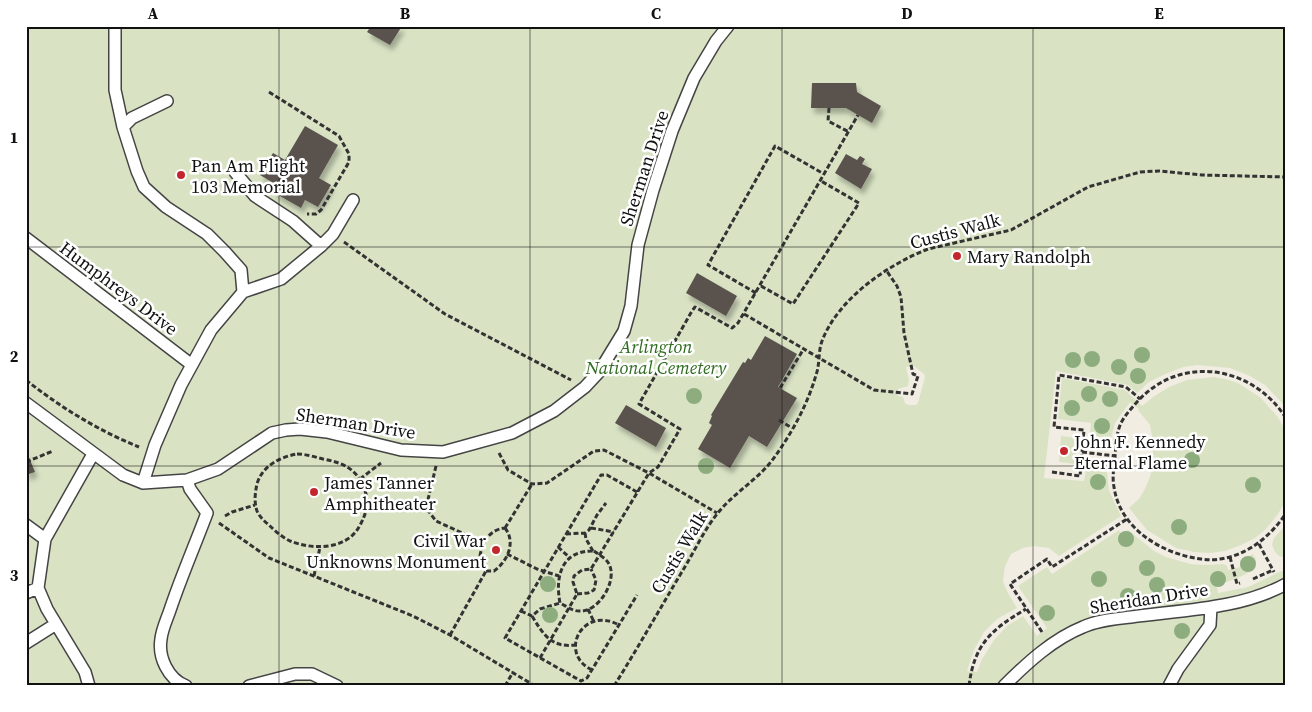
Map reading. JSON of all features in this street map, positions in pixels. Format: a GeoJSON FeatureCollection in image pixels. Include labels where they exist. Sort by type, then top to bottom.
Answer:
{"type":"FeatureCollection","features":[{"type":"Feature","properties":{"kind":"lane"},"geometry":{"type":"LineString","coordinates":[[115,26],[115,90],[123,127],[136,171],[144,187],[166,207],[206,234],[241,270],[243,292]]}},
{"type":"Feature","properties":{"kind":"lane","name":"Sherman Drive"},"geometry":{"type":"LineString","coordinates":[[26,404],[123,475],[143,482],[187,480],[218,469],[272,434],[286,430],[300,429],[327,432],[401,450],[443,452],[512,433],[554,411],[585,387],[599,372],[624,331],[630,306],[638,245],[672,131],[694,78],[716,41],[728,26]]}},
{"type":"Feature","properties":{"kind":"lane"},"geometry":{"type":"LineString","coordinates":[[123,127],[132,118],[166,101]]}},
{"type":"Feature","properties":{"kind":"lane"},"geometry":{"type":"LineString","coordinates":[[235,172],[255,196],[293,221],[321,246]]}},
{"type":"Feature","properties":{"kind":"lane"},"geometry":{"type":"LineString","coordinates":[[143,482],[153,452],[181,385],[211,330],[243,292],[281,279],[321,246],[333,234],[353,200]]}},
{"type":"Feature","properties":{"kind":"lane","name":"Humphreys Drive"},"geometry":{"type":"LineString","coordinates":[[26,238],[192,365]]}},
{"type":"Feature","properties":{"kind":"lane"},"geometry":{"type":"LineString","coordinates":[[89,686],[85,672],[47,609],[38,588],[45,539],[93,454]]}},
{"type":"Feature","properties":{"kind":"lane"},"geometry":{"type":"LineString","coordinates":[[186,686],[180,684],[169,674],[163,661],[160,639],[207,513],[190,489],[187,480]]}},
{"type":"Feature","properties":{"kind":"lane"},"geometry":{"type":"LineString","coordinates":[[26,525],[45,539]]}},
{"type":"Feature","properties":{"kind":"lane","name":"Sheridan Drive"},"geometry":{"type":"LineString","coordinates":[[1004,686],[1051,645],[1083,626],[1106,620],[1241,601],[1270,592],[1286,584]]}},
{"type":"Feature","properties":{"kind":"lane"},"geometry":{"type":"LineString","coordinates":[[26,593],[38,588]]}},
{"type":"Feature","properties":{"kind":"lane"},"geometry":{"type":"LineString","coordinates":[[1169,686],[1178,669],[1210,625],[1210,606]]}},
{"type":"Feature","properties":{"kind":"lane"},"geometry":{"type":"LineString","coordinates":[[26,643],[56,624]]}},
{"type":"Feature","properties":{"kind":"lane"},"geometry":{"type":"LineString","coordinates":[[249,686],[295,674],[312,674],[337,686]]}},
{"type":"Feature","properties":{"kind":"path"},"geometry":{"type":"LineString","coordinates":[[269,92],[339,136],[349,154],[349,162],[321,210],[316,214],[301,212]]}},
{"type":"Feature","properties":{"kind":"path"},"geometry":{"type":"LineString","coordinates":[[830,108],[828,121],[849,132]]}},
{"type":"Feature","properties":{"kind":"path"},"geometry":{"type":"LineString","coordinates":[[591,570],[648,473],[658,467],[680,429],[639,404],[695,307],[732,328],[744,314],[858,116]]}},
{"type":"Feature","properties":{"kind":"path"},"geometry":{"type":"LineString","coordinates":[[756,293],[708,265],[775,146],[825,175]]}},
{"type":"Feature","properties":{"kind":"path","name":"Custis Walk"},"geometry":{"type":"LineString","coordinates":[[614,686],[717,513],[766,469],[776,456],[808,400],[817,372],[821,343],[837,316],[865,287],[886,270],[928,249],[1011,230],[1088,187],[1140,172],[1286,177]]}},
{"type":"Feature","properties":{"kind":"path"},"geometry":{"type":"LineString","coordinates":[[761,286],[793,304],[858,203],[821,181]]}},
{"type":"Feature","properties":{"kind":"path"},"geometry":{"type":"LineString","coordinates":[[333,234],[445,314],[585,387]]}},
{"type":"Feature","properties":{"kind":"path"},"geometry":{"type":"LineString","coordinates":[[744,314],[874,390],[912,394],[918,376],[913,374],[910,366],[904,333],[901,297],[897,286],[886,270]]}},
{"type":"Feature","properties":{"kind":"path"},"geometry":{"type":"LineString","coordinates":[[780,388],[803,350]]}},
{"type":"Feature","properties":{"kind":"path"},"geometry":{"type":"LineString","coordinates":[[1286,418],[1260,390],[1233,375],[1217,372],[1192,372],[1172,378],[1150,390],[1121,424],[1116,440],[1113,481],[1115,492],[1126,519],[1150,541],[1178,555],[1203,559],[1230,557],[1259,544],[1269,535],[1286,513]]}},
{"type":"Feature","properties":{"kind":"path"},"geometry":{"type":"LineString","coordinates":[[1052,472],[1080,476],[1084,430],[1054,427],[1059,375],[1126,387],[1140,400]]}},
{"type":"Feature","properties":{"kind":"path"},"geometry":{"type":"LineString","coordinates":[[26,380],[86,421],[120,439],[153,452]]}},
{"type":"Feature","properties":{"kind":"path"},"geometry":{"type":"LineString","coordinates":[[779,420],[792,428]]}},
{"type":"Feature","properties":{"kind":"path"},"geometry":{"type":"LineString","coordinates":[[492,439],[508,470],[532,484],[547,483],[588,454],[600,450],[608,452],[648,473],[717,513]]}},
{"type":"Feature","properties":{"kind":"path"},"geometry":{"type":"LineString","coordinates":[[26,462],[53,451]]}},
{"type":"Feature","properties":{"kind":"path"},"geometry":{"type":"LineString","coordinates":[[443,452],[434,472],[426,508],[436,521],[484,543]]}},
{"type":"Feature","properties":{"kind":"path"},"geometry":{"type":"LineString","coordinates":[[1082,452],[1115,456]]}},
{"type":"Feature","properties":{"kind":"path"},"geometry":{"type":"LineString","coordinates":[[303,454],[340,462],[352,469],[360,479],[368,502],[366,514],[350,539],[336,545],[320,547],[290,541],[276,532],[264,521],[257,512],[255,505],[255,493],[259,478],[266,469],[286,456],[303,454]]}},
{"type":"Feature","properties":{"kind":"path"},"geometry":{"type":"LineString","coordinates":[[360,479],[381,464]]}},
{"type":"Feature","properties":{"kind":"path"},"geometry":{"type":"LineString","coordinates":[[637,492],[607,475],[601,474],[505,638],[581,681],[587,678],[637,595]]}},
{"type":"Feature","properties":{"kind":"path"},"geometry":{"type":"LineString","coordinates":[[486,571],[479,562],[484,543],[492,532],[505,528],[532,484]]}},
{"type":"Feature","properties":{"kind":"path"},"geometry":{"type":"LineString","coordinates":[[566,534],[584,533],[591,528],[594,519],[606,503]]}},
{"type":"Feature","properties":{"kind":"path"},"geometry":{"type":"LineString","coordinates":[[225,516],[255,505]]}},
{"type":"Feature","properties":{"kind":"path"},"geometry":{"type":"LineString","coordinates":[[207,513],[269,558],[400,609],[450,635],[535,686]]}},
{"type":"Feature","properties":{"kind":"path"},"geometry":{"type":"LineString","coordinates":[[1042,632],[1010,584],[1047,559],[1052,567],[1126,519]]}},
{"type":"Feature","properties":{"kind":"path"},"geometry":{"type":"LineString","coordinates":[[486,571],[494,571],[500,567],[507,554],[510,539],[505,528]]}},
{"type":"Feature","properties":{"kind":"path"},"geometry":{"type":"LineString","coordinates":[[591,528],[614,532]]}},
{"type":"Feature","properties":{"kind":"path"},"geometry":{"type":"LineString","coordinates":[[532,616],[540,610],[560,603],[579,612],[588,609],[602,597],[610,581],[611,569],[609,564],[594,551],[584,533]]}},
{"type":"Feature","properties":{"kind":"path"},"geometry":{"type":"LineString","coordinates":[[1259,544],[1275,575]]}},
{"type":"Feature","properties":{"kind":"path"},"geometry":{"type":"LineString","coordinates":[[314,576],[320,547]]}},
{"type":"Feature","properties":{"kind":"path"},"geometry":{"type":"LineString","coordinates":[[558,547],[570,558]]}},
{"type":"Feature","properties":{"kind":"path"},"geometry":{"type":"LineString","coordinates":[[560,603],[559,576],[570,558],[594,551]]}},
{"type":"Feature","properties":{"kind":"path"},"geometry":{"type":"LineString","coordinates":[[507,554],[544,572],[559,576]]}},
{"type":"Feature","properties":{"kind":"path"},"geometry":{"type":"LineString","coordinates":[[1230,557],[1237,584],[1243,583]]}},
{"type":"Feature","properties":{"kind":"path"},"geometry":{"type":"LineString","coordinates":[[540,658],[576,594],[572,581],[574,576],[582,570],[591,570]]}},
{"type":"Feature","properties":{"kind":"path"},"geometry":{"type":"LineString","coordinates":[[576,594],[588,593],[594,590],[596,580],[591,570]]}},
{"type":"Feature","properties":{"kind":"path"},"geometry":{"type":"LineString","coordinates":[[1248,581],[1272,570]]}},
{"type":"Feature","properties":{"kind":"path"},"geometry":{"type":"LineString","coordinates":[[450,635],[486,571]]}},
{"type":"Feature","properties":{"kind":"path"},"geometry":{"type":"LineString","coordinates":[[588,609],[594,622]]}},
{"type":"Feature","properties":{"kind":"path"},"geometry":{"type":"LineString","coordinates":[[969,686],[974,664],[985,640],[999,625],[1026,609]]}},
{"type":"Feature","properties":{"kind":"path"},"geometry":{"type":"LineString","coordinates":[[521,611],[532,616],[540,631],[550,640],[567,646],[576,645]]}},
{"type":"Feature","properties":{"kind":"path"},"geometry":{"type":"LineString","coordinates":[[592,670],[582,662],[576,645],[576,638],[580,630],[585,625],[605,620],[619,625]]}},
{"type":"Feature","properties":{"kind":"path"},"geometry":{"type":"LineString","coordinates":[[505,686],[513,672]]}},
{"type":"Feature","properties":{"kind":"green space","name":"Arlington National Cemetery"},"geometry":{"type":"Polygon","coordinates":[[[26,26],[1286,26],[1286,686],[26,686],[26,26]]]}},
{"type":"Feature","properties":{"kind":"shaded area"},"geometry":{"type":"Polygon","coordinates":[[[1197,365],[1230,368],[1250,376],[1265,385],[1286,407],[1286,431],[1277,416],[1261,398],[1238,383],[1214,377],[1187,380],[1169,387],[1142,406],[1125,390],[1062,378],[1058,419],[1091,423],[1090,436],[1111,438],[1115,423],[1130,402],[1139,409],[1150,425],[1153,441],[1153,459],[1151,474],[1145,489],[1139,499],[1129,508],[1147,530],[1176,548],[1210,553],[1225,551],[1241,545],[1255,538],[1266,529],[1286,500],[1285,526],[1274,538],[1272,545],[1279,556],[1286,558],[1286,569],[1248,587],[1218,593],[1216,583],[1227,582],[1253,570],[1256,560],[1253,554],[1243,559],[1240,567],[1228,570],[1227,566],[1223,564],[1190,564],[1166,557],[1154,551],[1128,530],[1121,533],[1119,530],[1052,574],[1047,567],[1018,586],[1047,628],[1037,636],[1023,616],[1007,626],[994,640],[982,659],[977,672],[967,671],[974,650],[984,632],[997,619],[1017,608],[1003,582],[1005,566],[1011,554],[1023,548],[1034,546],[1049,548],[1059,556],[1121,516],[1109,491],[1107,472],[1086,470],[1084,481],[1044,478],[1056,371],[1128,385],[1137,393],[1149,382],[1183,367],[1197,365]],[[1061,436],[1059,462],[1075,464],[1078,438],[1061,436]]]}},
{"type":"Feature","properties":{"kind":"shaded area"},"geometry":{"type":"Polygon","coordinates":[[[914,366],[925,377],[918,403],[916,405],[908,405],[903,397],[898,396],[898,389],[908,386],[909,380],[906,367],[914,366]]]}},
{"type":"Feature","properties":{"kind":"building"},"geometry":{"type":"Polygon","coordinates":[[[371,26],[402,26],[390,45],[367,32],[371,26]]]}},
{"type":"Feature","properties":{"kind":"building"},"geometry":{"type":"Polygon","coordinates":[[[812,83],[856,83],[857,92],[881,106],[872,123],[846,108],[811,108],[812,83]]]}},
{"type":"Feature","properties":{"kind":"building"},"geometry":{"type":"Polygon","coordinates":[[[305,126],[338,145],[319,178],[331,185],[318,207],[305,200],[301,208],[273,192],[277,185],[260,175],[273,153],[285,160],[305,126]]]}},
{"type":"Feature","properties":{"kind":"building"},"geometry":{"type":"Polygon","coordinates":[[[846,154],[857,160],[860,156],[865,159],[862,164],[872,169],[861,189],[835,173],[846,154]]]}},
{"type":"Feature","properties":{"kind":"building"},"geometry":{"type":"Polygon","coordinates":[[[697,273],[737,296],[726,316],[686,293],[697,273]]]}},
{"type":"Feature","properties":{"kind":"building"},"geometry":{"type":"Polygon","coordinates":[[[765,336],[797,354],[778,387],[797,398],[767,447],[749,436],[730,468],[698,449],[712,425],[709,423],[711,415],[743,362],[745,363],[748,358],[751,360],[765,336]]]}},
{"type":"Feature","properties":{"kind":"building"},"geometry":{"type":"Polygon","coordinates":[[[626,405],[666,428],[656,447],[615,423],[626,405]]]}},
{"type":"Feature","properties":{"kind":"building"},"geometry":{"type":"Polygon","coordinates":[[[26,450],[35,472],[26,475],[26,450]]]}},
{"type":"Feature","properties":{"kind":"place","name":"Pan Am Flight 103 Memorial"},"geometry":{"type":"Point","coordinates":[181,175]}},
{"type":"Feature","properties":{"kind":"place","name":"Mary Randolph"},"geometry":{"type":"Point","coordinates":[957,256]}},
{"type":"Feature","properties":{"kind":"place","name":"John F. Kennedy Eternal Flame"},"geometry":{"type":"Point","coordinates":[1064,451]}},
{"type":"Feature","properties":{"kind":"place","name":"James Tanner Amphitheater"},"geometry":{"type":"Point","coordinates":[314,492]}},
{"type":"Feature","properties":{"kind":"place","name":"Civil War Unknowns Monument"},"geometry":{"type":"Point","coordinates":[496,550]}}]}
